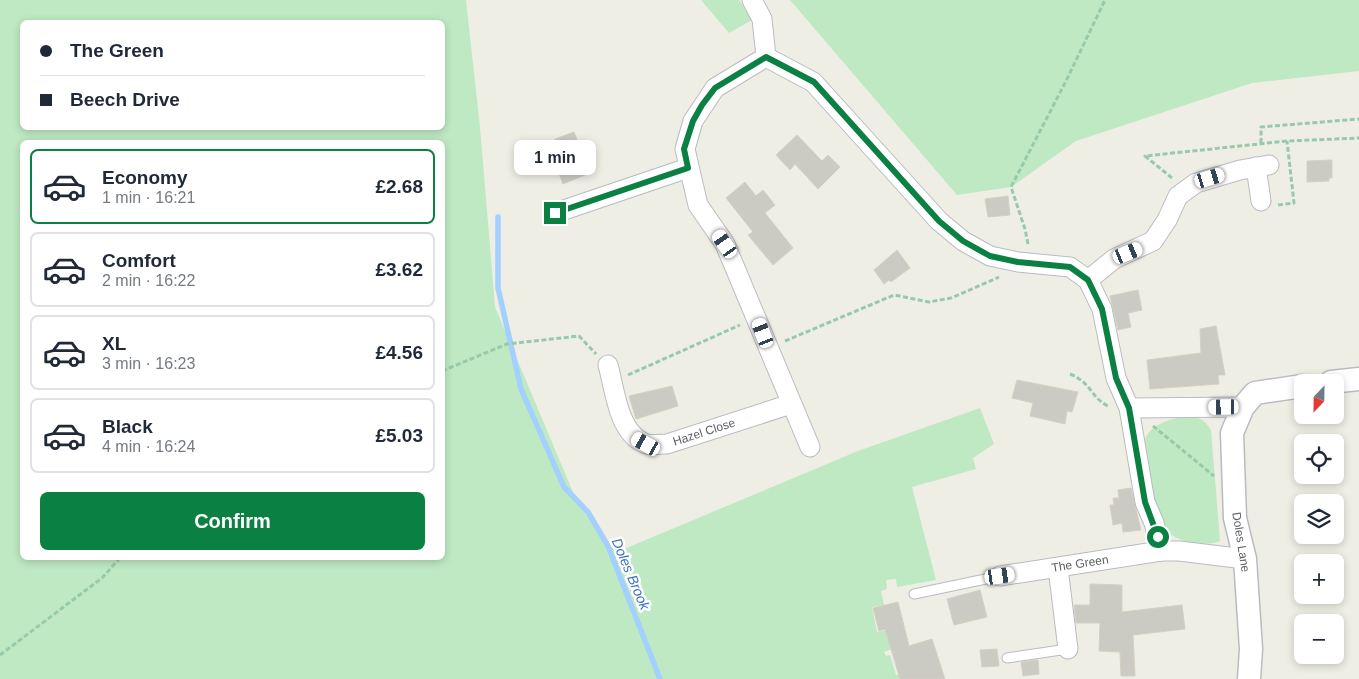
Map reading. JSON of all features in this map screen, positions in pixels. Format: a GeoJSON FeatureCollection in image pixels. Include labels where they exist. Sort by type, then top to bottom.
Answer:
{"type":"FeatureCollection","features":[{"type":"Feature","properties":{"kind":"street"},"geometry":{"type":"LineString","coordinates":[[752,0],[762,20],[766,57]]}},
{"type":"Feature","properties":{"kind":"street"},"geometry":{"type":"LineString","coordinates":[[766,57],[715,88],[693,121],[684,149],[698,205],[725,244],[810,447]]}},
{"type":"Feature","properties":{"kind":"street"},"geometry":{"type":"LineString","coordinates":[[766,57],[814,82],[939,221],[963,241],[990,256],[1070,267],[1088,280],[1102,309],[1116,378],[1129,408],[1145,502],[1154,523],[1161,551]]}},
{"type":"Feature","properties":{"kind":"street"},"geometry":{"type":"LineString","coordinates":[[1088,280],[1114,259],[1153,241],[1167,220],[1178,196],[1196,183],[1262,166],[1261,201]]}},
{"type":"Feature","properties":{"kind":"street"},"geometry":{"type":"LineString","coordinates":[[555,213],[688,168]]}},
{"type":"Feature","properties":{"kind":"street","name":"Hazel Close"},"geometry":{"type":"LineString","coordinates":[[608,365],[622,415],[631,436],[646,444],[667,444],[791,404]]}},
{"type":"Feature","properties":{"kind":"street"},"geometry":{"type":"LineString","coordinates":[[1344,381],[1359,379]]}},
{"type":"Feature","properties":{"kind":"street"},"geometry":{"type":"LineString","coordinates":[[1129,408],[1243,406],[1255,393],[1294,387]]}},
{"type":"Feature","properties":{"kind":"street","name":"Doles Lane"},"geometry":{"type":"LineString","coordinates":[[1243,406],[1232,433],[1235,518],[1245,559],[1252,649],[1249,679]]}},
{"type":"Feature","properties":{"kind":"street","name":"The Green"},"geometry":{"type":"LineString","coordinates":[[1000,576],[1161,551],[1178,551],[1245,559]]}},
{"type":"Feature","properties":{"kind":"street"},"geometry":{"type":"LineString","coordinates":[[1058,568],[1068,649]]}},
{"type":"Feature","properties":{"kind":"lane"},"geometry":{"type":"LineString","coordinates":[[914,594],[1000,576]]}},
{"type":"Feature","properties":{"kind":"lane"},"geometry":{"type":"LineString","coordinates":[[1007,658],[1068,649]]}},
{"type":"Feature","properties":{"kind":"path"},"geometry":{"type":"LineString","coordinates":[[769,348],[894,295],[929,302],[951,298],[1031,263],[1025,229],[1011,187],[1066,83],[1105,0]]}},
{"type":"Feature","properties":{"kind":"path"},"geometry":{"type":"LineString","coordinates":[[1261,144],[1261,127],[1359,119]]}},
{"type":"Feature","properties":{"kind":"path"},"geometry":{"type":"LineString","coordinates":[[1261,201],[1264,207],[1294,202],[1286,141]]}},
{"type":"Feature","properties":{"kind":"path"},"geometry":{"type":"LineString","coordinates":[[445,370],[507,344],[579,336],[608,365],[630,376],[757,317]]}},
{"type":"Feature","properties":{"kind":"path"},"geometry":{"type":"LineString","coordinates":[[1070,374],[1086,382],[1105,405],[1129,408],[1216,477],[1234,478]]}},
{"type":"Feature","properties":{"kind":"path"},"geometry":{"type":"LineString","coordinates":[[0,655],[102,578],[118,560]]}},
{"type":"Feature","properties":{"kind":"green space"},"geometry":{"type":"Polygon","coordinates":[[[0,0],[466,0],[480,127],[495,307],[578,504],[617,552],[858,451],[980,408],[994,444],[973,458],[976,469],[912,487],[936,580],[897,587],[896,579],[886,580],[887,589],[881,591],[884,605],[872,607],[877,632],[890,629],[906,644],[884,652],[886,656],[890,655],[896,675],[908,672],[910,679],[0,679],[0,0]]]}},
{"type":"Feature","properties":{"kind":"green space"},"geometry":{"type":"Polygon","coordinates":[[[701,0],[739,0],[752,20],[729,33],[701,0]]]}},
{"type":"Feature","properties":{"kind":"green space"},"geometry":{"type":"Polygon","coordinates":[[[790,0],[1359,0],[1359,71],[1252,83],[1076,141],[1011,187],[957,195],[790,0]]]}},
{"type":"Feature","properties":{"kind":"green space"},"geometry":{"type":"Polygon","coordinates":[[[1195,416],[1205,422],[1211,430],[1220,541],[1205,544],[1188,542],[1173,536],[1161,525],[1154,507],[1146,465],[1145,442],[1147,435],[1152,430],[1169,420],[1195,416]]]}},
{"type":"Feature","properties":{"kind":"building"},"geometry":{"type":"Polygon","coordinates":[[[574,132],[583,154],[577,156],[585,175],[563,184],[551,153],[559,149],[555,139],[574,132]]]}},
{"type":"Feature","properties":{"kind":"building"},"geometry":{"type":"Polygon","coordinates":[[[797,135],[822,161],[828,155],[840,167],[818,189],[795,164],[790,170],[776,155],[797,135]]]}},
{"type":"Feature","properties":{"kind":"building"},"geometry":{"type":"Polygon","coordinates":[[[1332,160],[1332,178],[1329,178],[1329,181],[1307,182],[1307,161],[1332,160]]]}},
{"type":"Feature","properties":{"kind":"building"},"geometry":{"type":"Polygon","coordinates":[[[745,182],[756,196],[763,190],[775,205],[765,213],[793,248],[773,265],[748,235],[753,232],[726,198],[745,182]]]}},
{"type":"Feature","properties":{"kind":"building"},"geometry":{"type":"Polygon","coordinates":[[[1008,196],[1010,215],[988,217],[985,199],[1008,196]]]}},
{"type":"Feature","properties":{"kind":"building"},"geometry":{"type":"Polygon","coordinates":[[[897,250],[910,268],[891,282],[889,280],[884,284],[874,270],[897,250]]]}},
{"type":"Feature","properties":{"kind":"building"},"geometry":{"type":"Polygon","coordinates":[[[1138,290],[1142,310],[1128,313],[1131,327],[1118,330],[1110,296],[1138,290]]]}},
{"type":"Feature","properties":{"kind":"building"},"geometry":{"type":"Polygon","coordinates":[[[1216,326],[1225,375],[1218,375],[1219,384],[1150,389],[1147,360],[1201,353],[1200,329],[1216,326]]]}},
{"type":"Feature","properties":{"kind":"building"},"geometry":{"type":"Polygon","coordinates":[[[1017,380],[1078,392],[1072,412],[1067,411],[1065,424],[1030,416],[1033,403],[1012,398],[1017,380]]]}},
{"type":"Feature","properties":{"kind":"building"},"geometry":{"type":"Polygon","coordinates":[[[672,386],[678,406],[636,419],[629,396],[672,386]]]}},
{"type":"Feature","properties":{"kind":"building"},"geometry":{"type":"Polygon","coordinates":[[[1131,488],[1141,530],[1123,532],[1122,523],[1113,525],[1110,505],[1114,505],[1113,498],[1119,498],[1118,490],[1131,488]]]}},
{"type":"Feature","properties":{"kind":"building"},"geometry":{"type":"Polygon","coordinates":[[[1090,584],[1122,585],[1122,612],[1182,605],[1185,629],[1133,635],[1135,676],[1121,676],[1120,652],[1099,651],[1100,623],[1076,623],[1074,605],[1090,605],[1090,584]]]}},
{"type":"Feature","properties":{"kind":"building"},"geometry":{"type":"Polygon","coordinates":[[[980,590],[987,617],[954,625],[947,599],[980,590]]]}},
{"type":"Feature","properties":{"kind":"building"},"geometry":{"type":"Polygon","coordinates":[[[898,602],[909,646],[932,639],[945,679],[900,679],[885,629],[879,631],[873,608],[898,602]]]}},
{"type":"Feature","properties":{"kind":"building"},"geometry":{"type":"Polygon","coordinates":[[[997,649],[999,666],[982,667],[980,650],[997,649]]]}},
{"type":"Feature","properties":{"kind":"building"},"geometry":{"type":"Polygon","coordinates":[[[1038,660],[1039,674],[1023,676],[1021,662],[1038,660]]]}},
{"type":"Feature","properties":{"kind":"waterway","name":"Doles Brook"},"geometry":{"type":"LineString","coordinates":[[498,217],[498,288],[521,389],[564,487],[588,512],[608,546],[660,679]]}},
{"type":"Feature","properties":{"kind":"route"},"geometry":{"type":"LineString","coordinates":[[555,213],[688,168],[684,149],[693,121],[715,88],[766,57],[790,68],[814,82],[939,221],[963,241],[990,256],[1018,262],[1070,267],[1088,280],[1102,309],[1116,378],[1129,408],[1145,502],[1158,537]]}}]}
